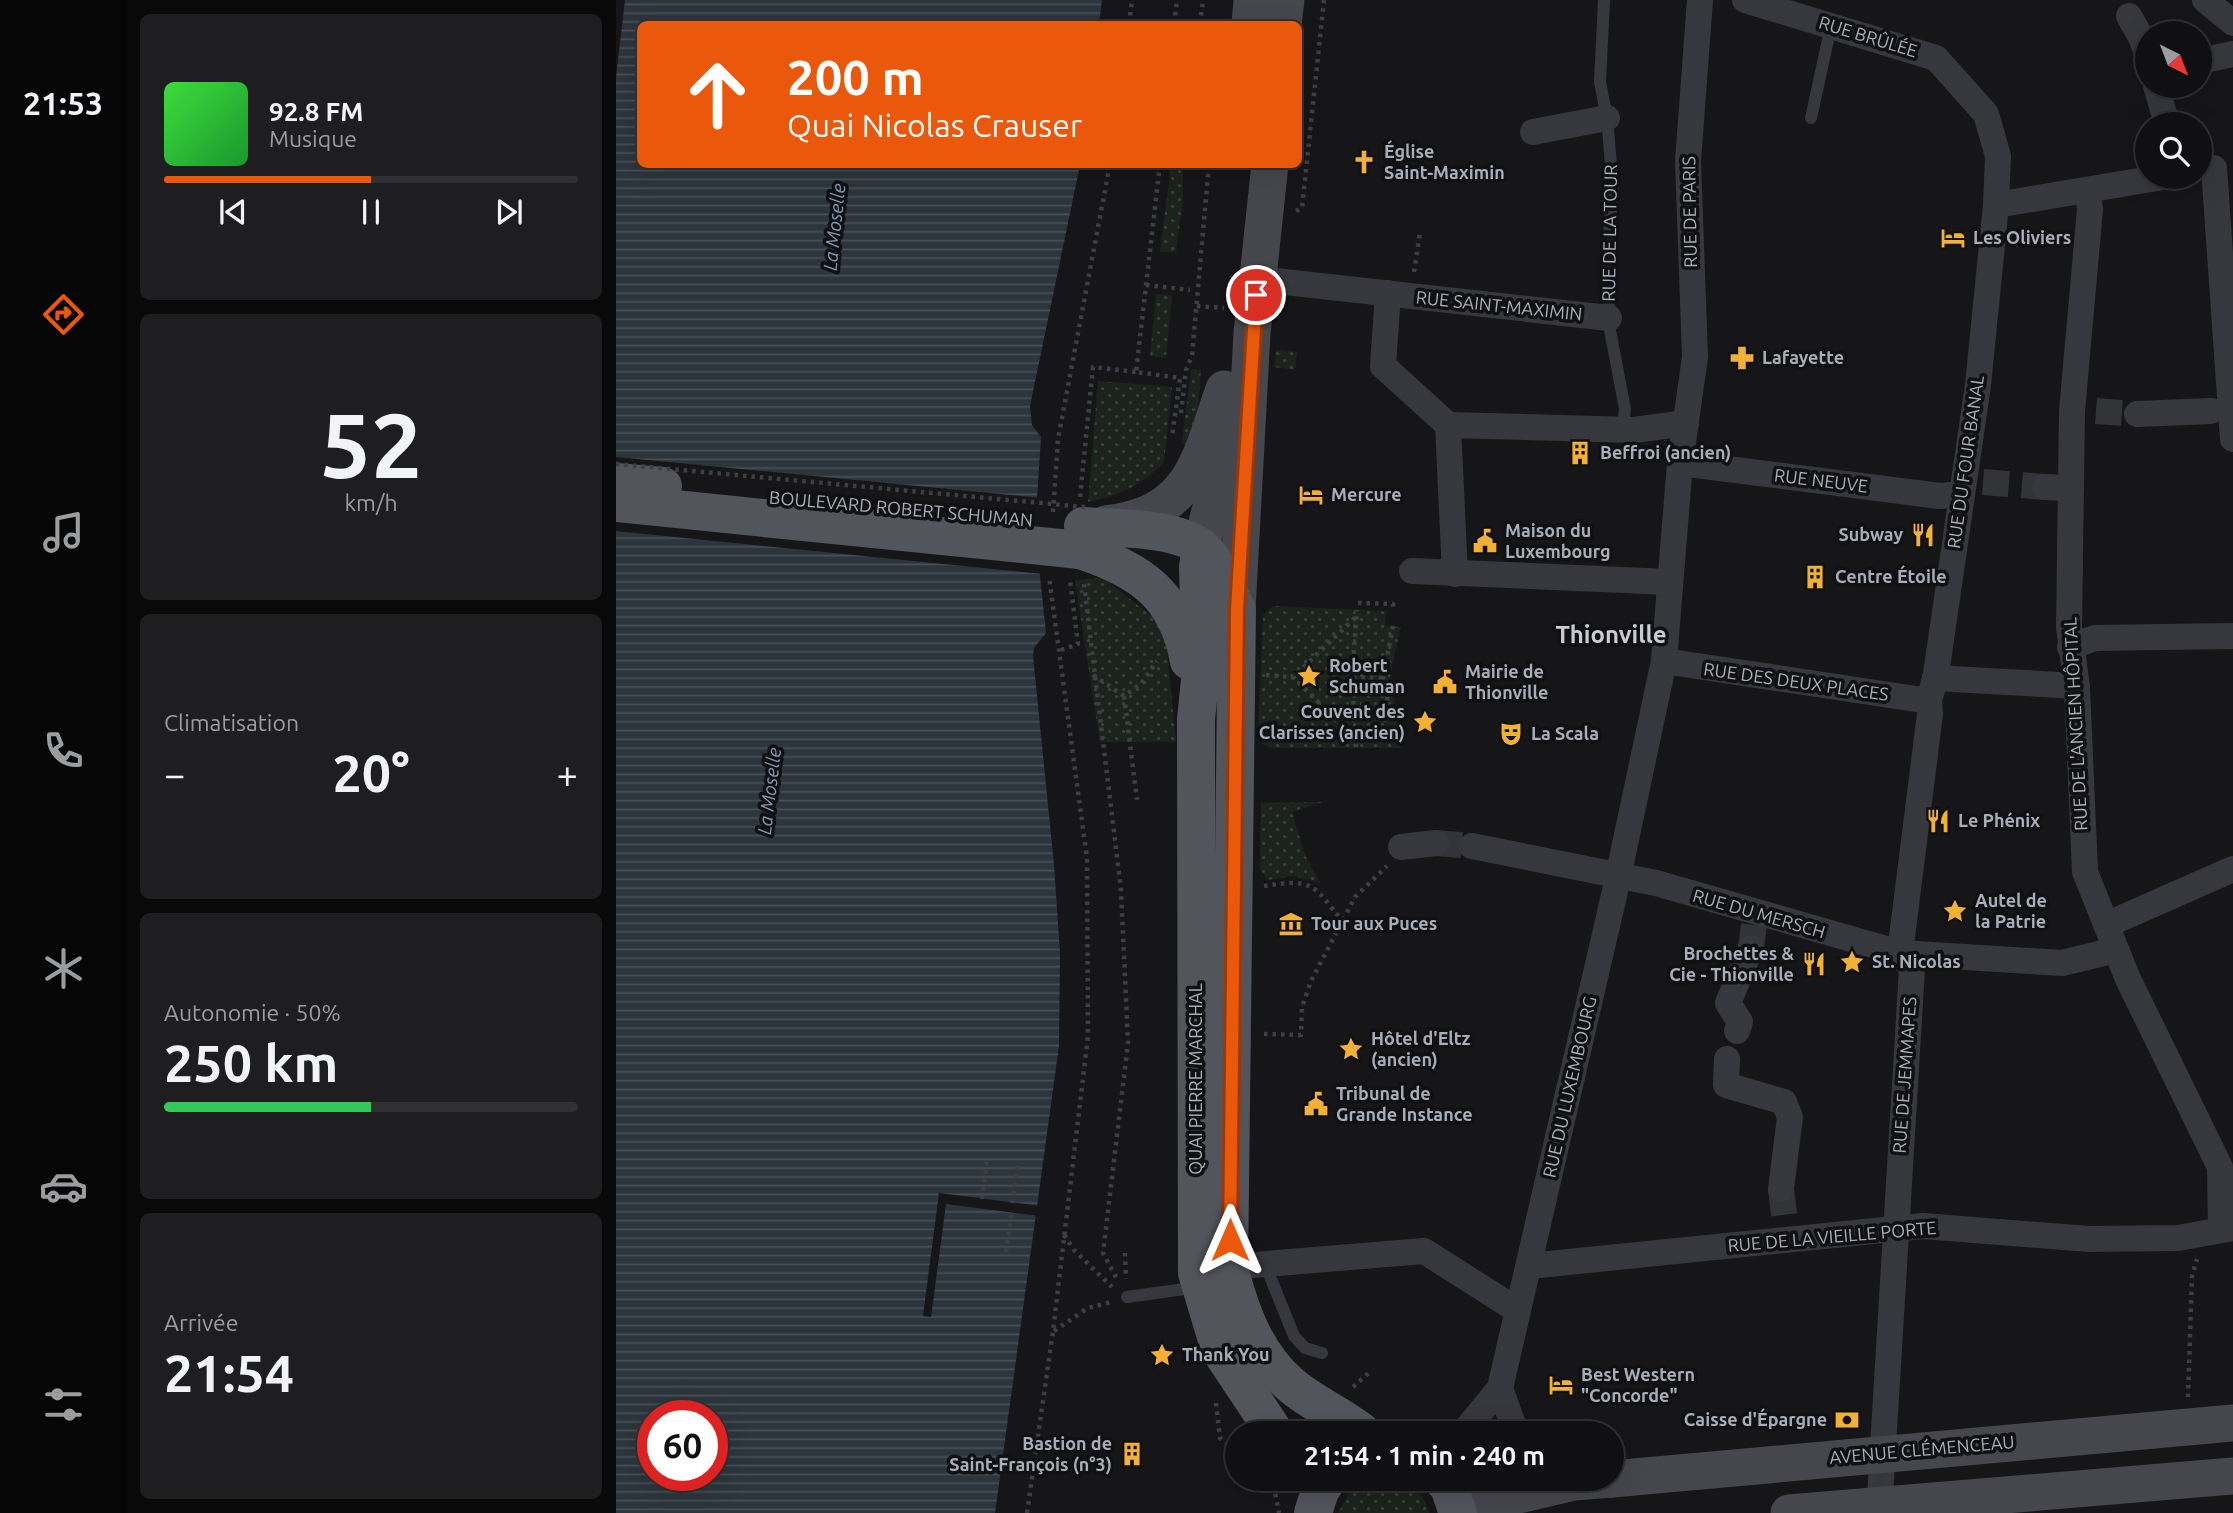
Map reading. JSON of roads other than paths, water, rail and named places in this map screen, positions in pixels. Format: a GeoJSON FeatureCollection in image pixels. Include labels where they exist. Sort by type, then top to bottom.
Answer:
{"type":"FeatureCollection","features":[{"type":"Feature","properties":{"kind":"main road","name":"BOULEVARD ROBERT SCHUMAN"},"geometry":{"type":"LineString","coordinates":[[616,480],[1078,533]]}},
{"type":"Feature","properties":{"kind":"main road","name":"BOULEVARD ROBERT SCHUMAN"},"geometry":{"type":"LineString","coordinates":[[616,503],[1078,533],[1169,533],[1195,551]]}},
{"type":"Feature","properties":{"kind":"main road","name":"QUAI PIERRE MARCHAL"},"geometry":{"type":"LineString","coordinates":[[1078,533],[1111,560],[1139,576],[1162,597],[1178,618],[1184,634],[1196,704],[1231,1273],[1239,1308],[1258,1346],[1291,1384],[1345,1421]]}},
{"type":"Feature","properties":{"kind":"main road","name":"QUAI PIERRE MARCHAL"},"geometry":{"type":"LineString","coordinates":[[1196,704],[1201,671],[1195,551],[1211,559],[1237,610],[1231,1273],[1220,1350],[1267,1421]]}},
{"type":"Feature","properties":{"kind":"street"},"geometry":{"type":"LineString","coordinates":[[1250,21],[1252,0]]}},
{"type":"Feature","properties":{"kind":"street"},"geometry":{"type":"LineString","coordinates":[[1283,21],[1286,0]]}},
{"type":"Feature","properties":{"kind":"street","name":"RUE DE PARIS"},"geometry":{"type":"LineString","coordinates":[[1664,661],[1680,463],[1695,357],[1688,161],[1700,0]]}},
{"type":"Feature","properties":{"kind":"street","name":"RUE BRÛLÉE"},"geometry":{"type":"LineString","coordinates":[[1745,0],[1936,58],[1986,114],[1998,156],[1995,213]]}},
{"type":"Feature","properties":{"kind":"street"},"geometry":{"type":"LineString","coordinates":[[2205,0],[2233,23]]}},
{"type":"Feature","properties":{"kind":"street"},"geometry":{"type":"LineString","coordinates":[[2129,16],[2135,26]]}},
{"type":"Feature","properties":{"kind":"street"},"geometry":{"type":"LineString","coordinates":[[2212,58],[2233,54]]}},
{"type":"Feature","properties":{"kind":"street"},"geometry":{"type":"LineString","coordinates":[[1533,132],[1607,118]]}},
{"type":"Feature","properties":{"kind":"street"},"geometry":{"type":"LineString","coordinates":[[1078,533],[1135,519],[1158,508],[1182,491],[1198,463],[1224,389],[1246,168]]}},
{"type":"Feature","properties":{"kind":"street","name":"QUAI PIERRE MARCHAL"},"geometry":{"type":"LineString","coordinates":[[1237,610],[1244,454],[1270,168]]}},
{"type":"Feature","properties":{"kind":"street"},"geometry":{"type":"LineString","coordinates":[[2215,168],[2233,439]]}},
{"type":"Feature","properties":{"kind":"street"},"geometry":{"type":"LineString","coordinates":[[1995,213],[2087,190],[2135,182]]}},
{"type":"Feature","properties":{"kind":"street","name":"RUE DE L'ANCIEN HÔPITAL"},"geometry":{"type":"LineString","coordinates":[[2087,190],[2090,209],[2084,411],[2058,488],[2070,648],[2077,685],[2085,872],[2116,950],[2220,1167],[2227,1229]]}},
{"type":"Feature","properties":{"kind":"street","name":"RUE DU FOUR BANAL"},"geometry":{"type":"LineString","coordinates":[[1932,690],[1970,486],[1995,213]]}},
{"type":"Feature","properties":{"kind":"street","name":"RUE SAINT-MAXIMIN"},"geometry":{"type":"LineString","coordinates":[[1258,279],[1609,318]]}},
{"type":"Feature","properties":{"kind":"street"},"geometry":{"type":"LineString","coordinates":[[1388,293],[1383,366],[1448,425],[1623,429],[1686,423]]}},
{"type":"Feature","properties":{"kind":"street","name":"QUAI PIERRE MARCHAL"},"geometry":{"type":"LineString","coordinates":[[1195,551],[1223,459],[1224,389]]}},
{"type":"Feature","properties":{"kind":"street"},"geometry":{"type":"LineString","coordinates":[[2137,414],[2211,411]]}},
{"type":"Feature","properties":{"kind":"street"},"geometry":{"type":"LineString","coordinates":[[1448,425],[1455,574]]}},
{"type":"Feature","properties":{"kind":"street","name":"RUE NEUVE"},"geometry":{"type":"LineString","coordinates":[[1680,463],[1940,496],[1970,486]]}},
{"type":"Feature","properties":{"kind":"street"},"geometry":{"type":"LineString","coordinates":[[1412,571],[1670,582]]}},
{"type":"Feature","properties":{"kind":"street"},"geometry":{"type":"LineString","coordinates":[[2070,648],[2095,638],[2233,636]]}},
{"type":"Feature","properties":{"kind":"street","name":"RUE DES DEUX PLACES"},"geometry":{"type":"LineString","coordinates":[[1664,661],[1932,690],[2077,685]]}},
{"type":"Feature","properties":{"kind":"street","name":"RUE DU LUXEMBOURG"},"geometry":{"type":"LineString","coordinates":[[1500,1388],[1617,880],[1664,661]]}},
{"type":"Feature","properties":{"kind":"street","name":"RUE DE JEMMAPES"},"geometry":{"type":"LineString","coordinates":[[1879,1509],[1881,1454],[1889,1386],[1894,1229],[1912,969],[1900,953],[1932,690]]}},
{"type":"Feature","properties":{"kind":"street"},"geometry":{"type":"LineString","coordinates":[[1401,847],[1436,843]]}},
{"type":"Feature","properties":{"kind":"street","name":"RUE DU MERSCH"},"geometry":{"type":"LineString","coordinates":[[1472,846],[1617,880],[1753,929],[1900,953],[2062,963],[2116,950]]}},
{"type":"Feature","properties":{"kind":"street"},"geometry":{"type":"LineString","coordinates":[[2106,925],[2233,869]]}},
{"type":"Feature","properties":{"kind":"street"},"geometry":{"type":"LineString","coordinates":[[1737,1031],[1740,1023],[1728,1003],[1753,929]]}},
{"type":"Feature","properties":{"kind":"street"},"geometry":{"type":"LineString","coordinates":[[1727,1059],[1726,1085],[1784,1102],[1790,1117],[1781,1189]]}},
{"type":"Feature","properties":{"kind":"street","name":"RUE DE LA VIEILLE PORTE"},"geometry":{"type":"LineString","coordinates":[[1523,1288],[1786,1231],[1923,1226],[2089,1239],[2187,1237],[2227,1229]]}},
{"type":"Feature","properties":{"kind":"street"},"geometry":{"type":"LineString","coordinates":[[1231,1273],[1424,1251],[1478,1284],[1523,1288]]}},
{"type":"Feature","properties":{"kind":"street"},"geometry":{"type":"LineString","coordinates":[[1472,1421],[1500,1388]]}},
{"type":"Feature","properties":{"kind":"street"},"geometry":{"type":"LineString","coordinates":[[1500,1388],[1512,1421]]}},
{"type":"Feature","properties":{"kind":"street","name":"AVENUE CLÉMENCEAU"},"geometry":{"type":"LineString","coordinates":[[1624,1478],[2233,1423]]}},
{"type":"Feature","properties":{"kind":"street"},"geometry":{"type":"LineString","coordinates":[[1789,1513],[1879,1509],[2233,1476]]}},
{"type":"Feature","properties":{"kind":"street","name":"AVENUE CLÉMENCEAU"},"geometry":{"type":"LineString","coordinates":[[1452,1500],[1506,1491]]}},
{"type":"Feature","properties":{"kind":"lane","name":"RUE DE LA TOUR"},"geometry":{"type":"LineString","coordinates":[[1604,0],[1600,82],[1607,118],[1613,188],[1607,259],[1609,318],[1625,409],[1623,429]]}},
{"type":"Feature","properties":{"kind":"lane"},"geometry":{"type":"LineString","coordinates":[[1811,118],[1831,26]]}},
{"type":"Feature","properties":{"kind":"lane"},"geometry":{"type":"LineString","coordinates":[[1127,1297],[1231,1273],[1304,1348],[1322,1353]]}},
{"type":"Feature","properties":{"kind":"water","name":"La Moselle"},"geometry":{"type":"Polygon","coordinates":[[[625,0],[1102,0],[1099,21],[637,21],[637,168],[1079,168],[1030,406],[1032,425],[1041,437],[1035,529],[1046,633],[1034,648],[1033,656],[1060,952],[1059,1046],[995,1513],[616,1513],[616,77],[625,0]]]}},
{"type":"Feature","properties":{"kind":"tunnel"},"geometry":{"type":"LineString","coordinates":[[2096,411],[2137,414]]}},
{"type":"Feature","properties":{"kind":"tunnel"},"geometry":{"type":"LineString","coordinates":[[1983,482],[2045,487]]}},
{"type":"Feature","properties":{"kind":"tunnel"},"geometry":{"type":"LineString","coordinates":[[1436,843],[1472,846]]}},
{"type":"Feature","properties":{"kind":"tunnel"},"geometry":{"type":"LineString","coordinates":[[1751,948],[1754,925]]}},
{"type":"Feature","properties":{"kind":"tunnel"},"geometry":{"type":"LineString","coordinates":[[1781,1189],[1785,1222]]}},
{"type":"Feature","properties":{"kind":"place","name":"Église Saint-Maximin"},"geometry":{"type":"Point","coordinates":[1364,162]}},
{"type":"Feature","properties":{"kind":"place","name":"Les Oliviers"},"geometry":{"type":"Point","coordinates":[1953,238]}},
{"type":"Feature","properties":{"kind":"place","name":"Lafayette"},"geometry":{"type":"Point","coordinates":[1742,358]}},
{"type":"Feature","properties":{"kind":"place","name":"Beffroi (ancien)"},"geometry":{"type":"Point","coordinates":[1580,453]}},
{"type":"Feature","properties":{"kind":"place","name":"Mercure"},"geometry":{"type":"Point","coordinates":[1311,495]}},
{"type":"Feature","properties":{"kind":"place","name":"Subway"},"geometry":{"type":"Point","coordinates":[1923,535]}},
{"type":"Feature","properties":{"kind":"place","name":"Maison du Luxembourg"},"geometry":{"type":"Point","coordinates":[1485,541]}},
{"type":"Feature","properties":{"kind":"place","name":"Centre Étoile"},"geometry":{"type":"Point","coordinates":[1815,577]}},
{"type":"Feature","properties":{"kind":"place","name":"Robert Schuman"},"geometry":{"type":"Point","coordinates":[1309,676]}},
{"type":"Feature","properties":{"kind":"place","name":"Mairie de Thionville"},"geometry":{"type":"Point","coordinates":[1445,682]}},
{"type":"Feature","properties":{"kind":"place","name":"Couvent des Clarisses (ancien)"},"geometry":{"type":"Point","coordinates":[1425,722]}},
{"type":"Feature","properties":{"kind":"place","name":"La Scala"},"geometry":{"type":"Point","coordinates":[1511,734]}},
{"type":"Feature","properties":{"kind":"place","name":"Le Phénix"},"geometry":{"type":"Point","coordinates":[1938,821]}},
{"type":"Feature","properties":{"kind":"place","name":"Autel de la Patrie"},"geometry":{"type":"Point","coordinates":[1955,911]}},
{"type":"Feature","properties":{"kind":"place","name":"Tour aux Puces"},"geometry":{"type":"Point","coordinates":[1291,924]}},
{"type":"Feature","properties":{"kind":"place","name":"St. Nicolas"},"geometry":{"type":"Point","coordinates":[1852,962]}},
{"type":"Feature","properties":{"kind":"place","name":"Brochettes & Cie - Thionville"},"geometry":{"type":"Point","coordinates":[1814,964]}},
{"type":"Feature","properties":{"kind":"place","name":"Hôtel d'Eltz (ancien)"},"geometry":{"type":"Point","coordinates":[1351,1049]}},
{"type":"Feature","properties":{"kind":"place","name":"Tribunal de Grande Instance"},"geometry":{"type":"Point","coordinates":[1316,1104]}},
{"type":"Feature","properties":{"kind":"place","name":"Thank You"},"geometry":{"type":"Point","coordinates":[1162,1355]}},
{"type":"Feature","properties":{"kind":"place","name":"Best Western \"Concorde\""},"geometry":{"type":"Point","coordinates":[1561,1385]}},
{"type":"Feature","properties":{"kind":"place","name":"Caisse d'Épargne"},"geometry":{"type":"Point","coordinates":[1847,1420]}},
{"type":"Feature","properties":{"kind":"place","name":"Bastion de Saint-François (n°3)"},"geometry":{"type":"Point","coordinates":[1132,1454]}},
{"type":"Feature","properties":{"kind":"district","name":"Thionville"},"geometry":{"type":"Point","coordinates":[1611,635]}}]}
